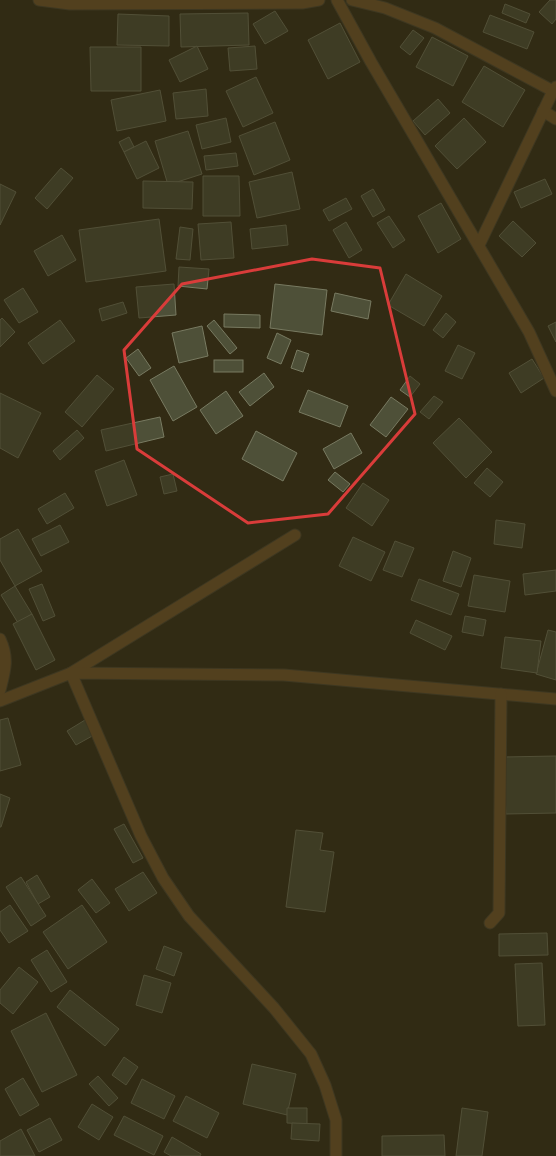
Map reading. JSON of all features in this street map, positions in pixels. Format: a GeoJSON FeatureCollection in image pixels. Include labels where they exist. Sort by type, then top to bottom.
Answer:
{"type":"FeatureCollection","features":[{"type":"Feature","properties":{"kind":"street"},"geometry":{"type":"LineString","coordinates":[[39,0],[70,4],[302,3],[319,0]]}},
{"type":"Feature","properties":{"kind":"street"},"geometry":{"type":"LineString","coordinates":[[337,0],[371,62],[529,332],[556,391]]}},
{"type":"Feature","properties":{"kind":"street"},"geometry":{"type":"LineString","coordinates":[[352,0],[385,8],[435,28],[554,89],[478,245]]}},
{"type":"Feature","properties":{"kind":"street"},"geometry":{"type":"LineString","coordinates":[[543,111],[556,119]]}},
{"type":"Feature","properties":{"kind":"street"},"geometry":{"type":"LineString","coordinates":[[0,701],[71,674],[295,535]]}},
{"type":"Feature","properties":{"kind":"street"},"geometry":{"type":"LineString","coordinates":[[0,639],[5,649],[6,660],[0,690]]}},
{"type":"Feature","properties":{"kind":"street"},"geometry":{"type":"LineString","coordinates":[[71,674],[284,676],[556,699]]}},
{"type":"Feature","properties":{"kind":"street"},"geometry":{"type":"LineString","coordinates":[[71,674],[141,836],[163,878],[189,916],[274,1008],[311,1054],[325,1085],[336,1120],[336,1156]]}},
{"type":"Feature","properties":{"kind":"street"},"geometry":{"type":"LineString","coordinates":[[490,923],[499,913],[501,694]]}},
{"type":"Feature","properties":{"kind":"highlighted area"},"geometry":{"type":"Polygon","coordinates":[[[312,259],[380,268],[415,414],[328,514],[248,523],[137,449],[124,350],[182,284],[312,259]]]}},
{"type":"Feature","properties":{"kind":"building"},"geometry":{"type":"Polygon","coordinates":[[[550,0],[556,0],[556,19],[552,24],[539,12],[550,0]]]}},
{"type":"Feature","properties":{"kind":"building"},"geometry":{"type":"Polygon","coordinates":[[[505,4],[530,14],[526,23],[502,13],[505,4]]]}},
{"type":"Feature","properties":{"kind":"building"},"geometry":{"type":"Polygon","coordinates":[[[275,11],[288,31],[265,44],[253,24],[275,11]]]}},
{"type":"Feature","properties":{"kind":"building"},"geometry":{"type":"Polygon","coordinates":[[[248,13],[249,45],[181,47],[180,14],[248,13]]]}},
{"type":"Feature","properties":{"kind":"building"},"geometry":{"type":"Polygon","coordinates":[[[118,14],[169,16],[169,46],[117,45],[118,14]]]}},
{"type":"Feature","properties":{"kind":"building"},"geometry":{"type":"Polygon","coordinates":[[[490,15],[534,32],[527,49],[483,32],[490,15]]]}},
{"type":"Feature","properties":{"kind":"building"},"geometry":{"type":"Polygon","coordinates":[[[340,23],[360,62],[328,79],[308,40],[340,23]]]}},
{"type":"Feature","properties":{"kind":"building"},"geometry":{"type":"Polygon","coordinates":[[[413,30],[424,38],[410,55],[400,47],[413,30]]]}},
{"type":"Feature","properties":{"kind":"building"},"geometry":{"type":"Polygon","coordinates":[[[432,37],[468,56],[453,86],[416,67],[432,37]]]}},
{"type":"Feature","properties":{"kind":"building"},"geometry":{"type":"Polygon","coordinates":[[[197,46],[208,69],[180,82],[169,60],[197,46]]]}},
{"type":"Feature","properties":{"kind":"building"},"geometry":{"type":"Polygon","coordinates":[[[255,46],[257,69],[230,71],[228,48],[255,46]]]}},
{"type":"Feature","properties":{"kind":"building"},"geometry":{"type":"Polygon","coordinates":[[[90,47],[141,47],[141,91],[91,91],[90,47]]]}},
{"type":"Feature","properties":{"kind":"building"},"geometry":{"type":"Polygon","coordinates":[[[484,66],[525,90],[503,127],[462,102],[484,66]]]}},
{"type":"Feature","properties":{"kind":"building"},"geometry":{"type":"Polygon","coordinates":[[[256,77],[273,113],[243,127],[226,91],[256,77]]]}},
{"type":"Feature","properties":{"kind":"building"},"geometry":{"type":"Polygon","coordinates":[[[206,89],[208,116],[176,119],[173,93],[206,89]]]}},
{"type":"Feature","properties":{"kind":"building"},"geometry":{"type":"Polygon","coordinates":[[[160,90],[166,121],[117,131],[111,100],[160,90]]]}},
{"type":"Feature","properties":{"kind":"building"},"geometry":{"type":"Polygon","coordinates":[[[438,99],[450,113],[425,135],[413,121],[438,99]]]}},
{"type":"Feature","properties":{"kind":"building"},"geometry":{"type":"Polygon","coordinates":[[[226,118],[231,142],[202,149],[196,125],[226,118]]]}},
{"type":"Feature","properties":{"kind":"building"},"geometry":{"type":"Polygon","coordinates":[[[464,118],[486,142],[457,169],[435,146],[464,118]]]}},
{"type":"Feature","properties":{"kind":"building"},"geometry":{"type":"Polygon","coordinates":[[[275,122],[290,160],[254,175],[239,136],[275,122]]]}},
{"type":"Feature","properties":{"kind":"building"},"geometry":{"type":"Polygon","coordinates":[[[188,131],[202,174],[168,185],[155,141],[188,131]]]}},
{"type":"Feature","properties":{"kind":"building"},"geometry":{"type":"Polygon","coordinates":[[[129,137],[134,147],[124,152],[119,142],[129,137]]]}},
{"type":"Feature","properties":{"kind":"building"},"geometry":{"type":"Polygon","coordinates":[[[146,141],[159,168],[137,179],[124,152],[146,141]]]}},
{"type":"Feature","properties":{"kind":"building"},"geometry":{"type":"Polygon","coordinates":[[[236,153],[238,166],[206,170],[204,156],[236,153]]]}},
{"type":"Feature","properties":{"kind":"building"},"geometry":{"type":"Polygon","coordinates":[[[61,168],[73,178],[47,209],[35,198],[61,168]]]}},
{"type":"Feature","properties":{"kind":"building"},"geometry":{"type":"Polygon","coordinates":[[[292,172],[300,209],[257,218],[249,182],[292,172]]]}},
{"type":"Feature","properties":{"kind":"building"},"geometry":{"type":"Polygon","coordinates":[[[203,176],[239,176],[240,216],[203,216],[203,176]]]}},
{"type":"Feature","properties":{"kind":"building"},"geometry":{"type":"Polygon","coordinates":[[[545,179],[552,194],[521,208],[514,192],[545,179]]]}},
{"type":"Feature","properties":{"kind":"building"},"geometry":{"type":"Polygon","coordinates":[[[143,181],[193,182],[192,209],[143,208],[143,181]]]}},
{"type":"Feature","properties":{"kind":"building"},"geometry":{"type":"Polygon","coordinates":[[[0,184],[16,192],[0,225],[0,184]]]}},
{"type":"Feature","properties":{"kind":"building"},"geometry":{"type":"Polygon","coordinates":[[[373,189],[385,210],[373,217],[361,196],[373,189]]]}},
{"type":"Feature","properties":{"kind":"building"},"geometry":{"type":"Polygon","coordinates":[[[346,198],[352,209],[329,221],[323,210],[346,198]]]}},
{"type":"Feature","properties":{"kind":"building"},"geometry":{"type":"Polygon","coordinates":[[[441,203],[461,239],[438,253],[418,216],[441,203]]]}},
{"type":"Feature","properties":{"kind":"building"},"geometry":{"type":"Polygon","coordinates":[[[389,216],[405,240],[393,248],[377,223],[389,216]]]}},
{"type":"Feature","properties":{"kind":"building"},"geometry":{"type":"Polygon","coordinates":[[[159,219],[166,271],[86,282],[79,230],[159,219]]]}},
{"type":"Feature","properties":{"kind":"building"},"geometry":{"type":"Polygon","coordinates":[[[513,221],[536,243],[522,257],[499,236],[513,221]]]}},
{"type":"Feature","properties":{"kind":"building"},"geometry":{"type":"Polygon","coordinates":[[[231,222],[234,258],[201,260],[198,224],[231,222]]]}},
{"type":"Feature","properties":{"kind":"building"},"geometry":{"type":"Polygon","coordinates":[[[346,222],[362,250],[349,258],[333,230],[346,222]]]}},
{"type":"Feature","properties":{"kind":"building"},"geometry":{"type":"Polygon","coordinates":[[[286,225],[288,245],[252,249],[250,229],[286,225]]]}},
{"type":"Feature","properties":{"kind":"building"},"geometry":{"type":"Polygon","coordinates":[[[180,227],[193,229],[190,260],[176,259],[180,227]]]}},
{"type":"Feature","properties":{"kind":"building"},"geometry":{"type":"Polygon","coordinates":[[[62,235],[76,260],[48,276],[34,251],[62,235]]]}},
{"type":"Feature","properties":{"kind":"building"},"geometry":{"type":"Polygon","coordinates":[[[179,267],[209,269],[207,289],[178,286],[179,267]]]}},
{"type":"Feature","properties":{"kind":"building"},"geometry":{"type":"Polygon","coordinates":[[[406,274],[442,296],[424,326],[388,305],[406,274]]]}},
{"type":"Feature","properties":{"kind":"building"},"geometry":{"type":"Polygon","coordinates":[[[174,284],[176,315],[139,318],[136,287],[174,284]]]}},
{"type":"Feature","properties":{"kind":"building"},"geometry":{"type":"Polygon","coordinates":[[[275,284],[327,290],[322,335],[270,328],[275,284]]]}},
{"type":"Feature","properties":{"kind":"building"},"geometry":{"type":"Polygon","coordinates":[[[23,288],[38,312],[19,323],[4,300],[23,288]]]}},
{"type":"Feature","properties":{"kind":"building"},"geometry":{"type":"Polygon","coordinates":[[[335,293],[371,301],[368,319],[331,311],[335,293]]]}},
{"type":"Feature","properties":{"kind":"building"},"geometry":{"type":"Polygon","coordinates":[[[123,302],[127,313],[102,321],[99,309],[123,302]]]}},
{"type":"Feature","properties":{"kind":"building"},"geometry":{"type":"Polygon","coordinates":[[[446,313],[456,322],[443,338],[433,330],[446,313]]]}},
{"type":"Feature","properties":{"kind":"building"},"geometry":{"type":"Polygon","coordinates":[[[224,314],[260,315],[260,328],[224,327],[224,314]]]}},
{"type":"Feature","properties":{"kind":"building"},"geometry":{"type":"Polygon","coordinates":[[[2,318],[15,332],[0,347],[0,320],[2,318]]]}},
{"type":"Feature","properties":{"kind":"building"},"geometry":{"type":"Polygon","coordinates":[[[60,320],[75,341],[43,364],[28,343],[60,320]]]}},
{"type":"Feature","properties":{"kind":"building"},"geometry":{"type":"Polygon","coordinates":[[[214,320],[237,348],[230,354],[207,326],[214,320]]]}},
{"type":"Feature","properties":{"kind":"building"},"geometry":{"type":"Polygon","coordinates":[[[556,322],[556,342],[548,326],[556,322]]]}},
{"type":"Feature","properties":{"kind":"building"},"geometry":{"type":"Polygon","coordinates":[[[202,326],[208,356],[179,363],[172,333],[202,326]]]}},
{"type":"Feature","properties":{"kind":"building"},"geometry":{"type":"Polygon","coordinates":[[[277,333],[291,340],[281,364],[267,358],[277,333]]]}},
{"type":"Feature","properties":{"kind":"building"},"geometry":{"type":"Polygon","coordinates":[[[458,345],[475,353],[462,379],[445,371],[458,345]]]}},
{"type":"Feature","properties":{"kind":"building"},"geometry":{"type":"Polygon","coordinates":[[[138,349],[151,368],[139,376],[126,358],[138,349]]]}},
{"type":"Feature","properties":{"kind":"building"},"geometry":{"type":"Polygon","coordinates":[[[297,350],[309,354],[303,372],[291,368],[297,350]]]}},
{"type":"Feature","properties":{"kind":"building"},"geometry":{"type":"Polygon","coordinates":[[[532,359],[544,378],[521,393],[509,373],[532,359]]]}},
{"type":"Feature","properties":{"kind":"building"},"geometry":{"type":"Polygon","coordinates":[[[214,360],[243,360],[243,372],[214,372],[214,360]]]}},
{"type":"Feature","properties":{"kind":"building"},"geometry":{"type":"Polygon","coordinates":[[[174,366],[197,407],[173,421],[150,380],[174,366]]]}},
{"type":"Feature","properties":{"kind":"building"},"geometry":{"type":"Polygon","coordinates":[[[264,373],[274,387],[250,406],[239,392],[264,373]]]}},
{"type":"Feature","properties":{"kind":"building"},"geometry":{"type":"Polygon","coordinates":[[[97,375],[114,389],[82,427],[65,412],[97,375]]]}},
{"type":"Feature","properties":{"kind":"building"},"geometry":{"type":"Polygon","coordinates":[[[410,376],[420,384],[410,397],[400,390],[410,376]]]}},
{"type":"Feature","properties":{"kind":"building"},"geometry":{"type":"Polygon","coordinates":[[[308,390],[348,406],[340,427],[299,412],[308,390]]]}},
{"type":"Feature","properties":{"kind":"building"},"geometry":{"type":"Polygon","coordinates":[[[226,391],[243,416],[216,434],[200,410],[226,391]]]}},
{"type":"Feature","properties":{"kind":"building"},"geometry":{"type":"Polygon","coordinates":[[[0,393],[41,413],[18,458],[0,448],[0,393]]]}},
{"type":"Feature","properties":{"kind":"building"},"geometry":{"type":"Polygon","coordinates":[[[434,396],[443,402],[429,419],[420,412],[434,396]]]}},
{"type":"Feature","properties":{"kind":"building"},"geometry":{"type":"Polygon","coordinates":[[[391,397],[408,409],[386,437],[370,425],[391,397]]]}},
{"type":"Feature","properties":{"kind":"building"},"geometry":{"type":"Polygon","coordinates":[[[160,417],[164,437],[106,451],[101,430],[160,417]]]}},
{"type":"Feature","properties":{"kind":"building"},"geometry":{"type":"Polygon","coordinates":[[[459,418],[492,452],[466,478],[433,443],[459,418]]]}},
{"type":"Feature","properties":{"kind":"building"},"geometry":{"type":"Polygon","coordinates":[[[77,430],[84,438],[60,460],[53,451],[77,430]]]}},
{"type":"Feature","properties":{"kind":"building"},"geometry":{"type":"Polygon","coordinates":[[[256,431],[297,453],[283,481],[242,459],[256,431]]]}},
{"type":"Feature","properties":{"kind":"building"},"geometry":{"type":"Polygon","coordinates":[[[351,433],[362,453],[334,469],[323,449],[351,433]]]}},
{"type":"Feature","properties":{"kind":"building"},"geometry":{"type":"Polygon","coordinates":[[[124,460],[137,495],[107,506],[95,471],[124,460]]]}},
{"type":"Feature","properties":{"kind":"building"},"geometry":{"type":"Polygon","coordinates":[[[487,468],[503,482],[490,497],[474,483],[487,468]]]}},
{"type":"Feature","properties":{"kind":"building"},"geometry":{"type":"Polygon","coordinates":[[[335,472],[350,484],[343,492],[328,480],[335,472]]]}},
{"type":"Feature","properties":{"kind":"building"},"geometry":{"type":"Polygon","coordinates":[[[173,474],[177,491],[164,494],[160,477],[173,474]]]}},
{"type":"Feature","properties":{"kind":"building"},"geometry":{"type":"Polygon","coordinates":[[[363,483],[389,500],[372,526],[346,508],[363,483]]]}},
{"type":"Feature","properties":{"kind":"building"},"geometry":{"type":"Polygon","coordinates":[[[65,493],[74,508],[47,524],[38,509],[65,493]]]}},
{"type":"Feature","properties":{"kind":"building"},"geometry":{"type":"Polygon","coordinates":[[[496,520],[525,524],[522,548],[494,544],[496,520]]]}},
{"type":"Feature","properties":{"kind":"building"},"geometry":{"type":"Polygon","coordinates":[[[60,525],[69,542],[41,556],[32,539],[60,525]]]}},
{"type":"Feature","properties":{"kind":"building"},"geometry":{"type":"Polygon","coordinates":[[[18,529],[42,571],[15,586],[0,560],[0,539],[18,529]]]}},
{"type":"Feature","properties":{"kind":"building"},"geometry":{"type":"Polygon","coordinates":[[[353,537],[385,552],[371,581],[339,566],[353,537]]]}},
{"type":"Feature","properties":{"kind":"building"},"geometry":{"type":"Polygon","coordinates":[[[395,541],[414,548],[402,577],[383,570],[395,541]]]}},
{"type":"Feature","properties":{"kind":"building"},"geometry":{"type":"Polygon","coordinates":[[[453,551],[471,558],[461,587],[443,581],[453,551]]]}},
{"type":"Feature","properties":{"kind":"building"},"geometry":{"type":"Polygon","coordinates":[[[556,570],[556,591],[525,595],[523,574],[556,570]]]}},
{"type":"Feature","properties":{"kind":"building"},"geometry":{"type":"Polygon","coordinates":[[[474,575],[510,581],[505,612],[468,606],[474,575]]]}},
{"type":"Feature","properties":{"kind":"building"},"geometry":{"type":"Polygon","coordinates":[[[419,579],[459,594],[451,615],[411,600],[419,579]]]}},
{"type":"Feature","properties":{"kind":"building"},"geometry":{"type":"Polygon","coordinates":[[[42,584],[55,616],[43,621],[29,589],[42,584]]]}},
{"type":"Feature","properties":{"kind":"building"},"geometry":{"type":"Polygon","coordinates":[[[15,586],[32,614],[18,623],[1,595],[15,586]]]}},
{"type":"Feature","properties":{"kind":"building"},"geometry":{"type":"Polygon","coordinates":[[[32,614],[55,660],[36,670],[13,624],[32,614]]]}},
{"type":"Feature","properties":{"kind":"building"},"geometry":{"type":"Polygon","coordinates":[[[465,616],[486,620],[483,636],[462,632],[465,616]]]}},
{"type":"Feature","properties":{"kind":"building"},"geometry":{"type":"Polygon","coordinates":[[[416,620],[452,636],[445,650],[410,633],[416,620]]]}},
{"type":"Feature","properties":{"kind":"building"},"geometry":{"type":"Polygon","coordinates":[[[548,630],[556,632],[556,680],[536,674],[548,630]]]}},
{"type":"Feature","properties":{"kind":"building"},"geometry":{"type":"Polygon","coordinates":[[[505,637],[541,641],[537,673],[501,668],[505,637]]]}},
{"type":"Feature","properties":{"kind":"building"},"geometry":{"type":"Polygon","coordinates":[[[8,718],[21,765],[0,771],[0,720],[8,718]]]}},
{"type":"Feature","properties":{"kind":"building"},"geometry":{"type":"Polygon","coordinates":[[[85,720],[94,735],[76,745],[67,731],[85,720]]]}},
{"type":"Feature","properties":{"kind":"building"},"geometry":{"type":"Polygon","coordinates":[[[556,756],[556,813],[506,814],[503,757],[556,756]]]}},
{"type":"Feature","properties":{"kind":"building"},"geometry":{"type":"Polygon","coordinates":[[[0,794],[10,798],[1,827],[0,827],[0,794]]]}},
{"type":"Feature","properties":{"kind":"building"},"geometry":{"type":"Polygon","coordinates":[[[124,824],[143,858],[133,863],[114,829],[124,824]]]}},
{"type":"Feature","properties":{"kind":"building"},"geometry":{"type":"Polygon","coordinates":[[[296,830],[323,833],[320,850],[334,852],[325,912],[286,907],[296,830]]]}},
{"type":"Feature","properties":{"kind":"building"},"geometry":{"type":"Polygon","coordinates":[[[143,872],[157,893],[129,911],[115,889],[143,872]]]}},
{"type":"Feature","properties":{"kind":"building"},"geometry":{"type":"Polygon","coordinates":[[[37,875],[50,897],[38,904],[26,882],[37,875]]]}},
{"type":"Feature","properties":{"kind":"building"},"geometry":{"type":"Polygon","coordinates":[[[21,877],[46,916],[31,926],[6,887],[21,877]]]}},
{"type":"Feature","properties":{"kind":"building"},"geometry":{"type":"Polygon","coordinates":[[[92,879],[110,903],[96,913],[78,890],[92,879]]]}},
{"type":"Feature","properties":{"kind":"building"},"geometry":{"type":"Polygon","coordinates":[[[10,905],[28,931],[9,943],[0,930],[0,912],[10,905]]]}},
{"type":"Feature","properties":{"kind":"building"},"geometry":{"type":"Polygon","coordinates":[[[82,905],[107,942],[68,969],[43,932],[82,905]]]}},
{"type":"Feature","properties":{"kind":"building"},"geometry":{"type":"Polygon","coordinates":[[[547,933],[548,955],[499,956],[499,934],[547,933]]]}},
{"type":"Feature","properties":{"kind":"building"},"geometry":{"type":"Polygon","coordinates":[[[164,946],[182,953],[174,976],[156,969],[164,946]]]}},
{"type":"Feature","properties":{"kind":"building"},"geometry":{"type":"Polygon","coordinates":[[[47,950],[67,982],[51,992],[31,960],[47,950]]]}},
{"type":"Feature","properties":{"kind":"building"},"geometry":{"type":"Polygon","coordinates":[[[542,963],[545,1025],[518,1026],[515,964],[542,963]]]}},
{"type":"Feature","properties":{"kind":"building"},"geometry":{"type":"Polygon","coordinates":[[[19,967],[38,982],[13,1014],[0,1003],[0,990],[19,967]]]}},
{"type":"Feature","properties":{"kind":"building"},"geometry":{"type":"Polygon","coordinates":[[[144,975],[171,983],[162,1013],[136,1005],[144,975]]]}},
{"type":"Feature","properties":{"kind":"building"},"geometry":{"type":"Polygon","coordinates":[[[70,990],[119,1029],[105,1046],[57,1007],[70,990]]]}},
{"type":"Feature","properties":{"kind":"building"},"geometry":{"type":"Polygon","coordinates":[[[46,1013],[77,1075],[42,1092],[11,1031],[46,1013]]]}},
{"type":"Feature","properties":{"kind":"building"},"geometry":{"type":"Polygon","coordinates":[[[124,1057],[138,1067],[126,1085],[112,1075],[124,1057]]]}},
{"type":"Feature","properties":{"kind":"building"},"geometry":{"type":"Polygon","coordinates":[[[252,1064],[296,1074],[287,1115],[243,1104],[252,1064]]]}},
{"type":"Feature","properties":{"kind":"building"},"geometry":{"type":"Polygon","coordinates":[[[98,1076],[118,1098],[109,1106],[89,1084],[98,1076]]]}},
{"type":"Feature","properties":{"kind":"building"},"geometry":{"type":"Polygon","coordinates":[[[23,1078],[39,1105],[20,1116],[5,1089],[23,1078]]]}},
{"type":"Feature","properties":{"kind":"building"},"geometry":{"type":"Polygon","coordinates":[[[142,1079],[175,1096],[164,1119],[131,1103],[142,1079]]]}},
{"type":"Feature","properties":{"kind":"building"},"geometry":{"type":"Polygon","coordinates":[[[186,1096],[219,1113],[207,1138],[173,1121],[186,1096]]]}},
{"type":"Feature","properties":{"kind":"building"},"geometry":{"type":"Polygon","coordinates":[[[92,1104],[113,1117],[99,1140],[78,1127],[92,1104]]]}},
{"type":"Feature","properties":{"kind":"building"},"geometry":{"type":"Polygon","coordinates":[[[287,1108],[307,1108],[307,1124],[287,1123],[287,1108]]]}},
{"type":"Feature","properties":{"kind":"building"},"geometry":{"type":"Polygon","coordinates":[[[462,1108],[488,1112],[482,1156],[456,1156],[462,1108]]]}},
{"type":"Feature","properties":{"kind":"building"},"geometry":{"type":"Polygon","coordinates":[[[124,1116],[163,1136],[154,1155],[114,1135],[124,1116]]]}},
{"type":"Feature","properties":{"kind":"building"},"geometry":{"type":"Polygon","coordinates":[[[50,1118],[62,1140],[39,1152],[27,1130],[50,1118]]]}},
{"type":"Feature","properties":{"kind":"building"},"geometry":{"type":"Polygon","coordinates":[[[292,1123],[320,1124],[319,1141],[291,1139],[292,1123]]]}},
{"type":"Feature","properties":{"kind":"building"},"geometry":{"type":"Polygon","coordinates":[[[21,1129],[35,1156],[0,1156],[0,1141],[21,1129]]]}},
{"type":"Feature","properties":{"kind":"building"},"geometry":{"type":"Polygon","coordinates":[[[444,1135],[445,1156],[382,1156],[382,1136],[444,1135]]]}},
{"type":"Feature","properties":{"kind":"building"},"geometry":{"type":"Polygon","coordinates":[[[172,1137],[201,1154],[200,1156],[171,1156],[164,1152],[172,1137]]]}}]}
